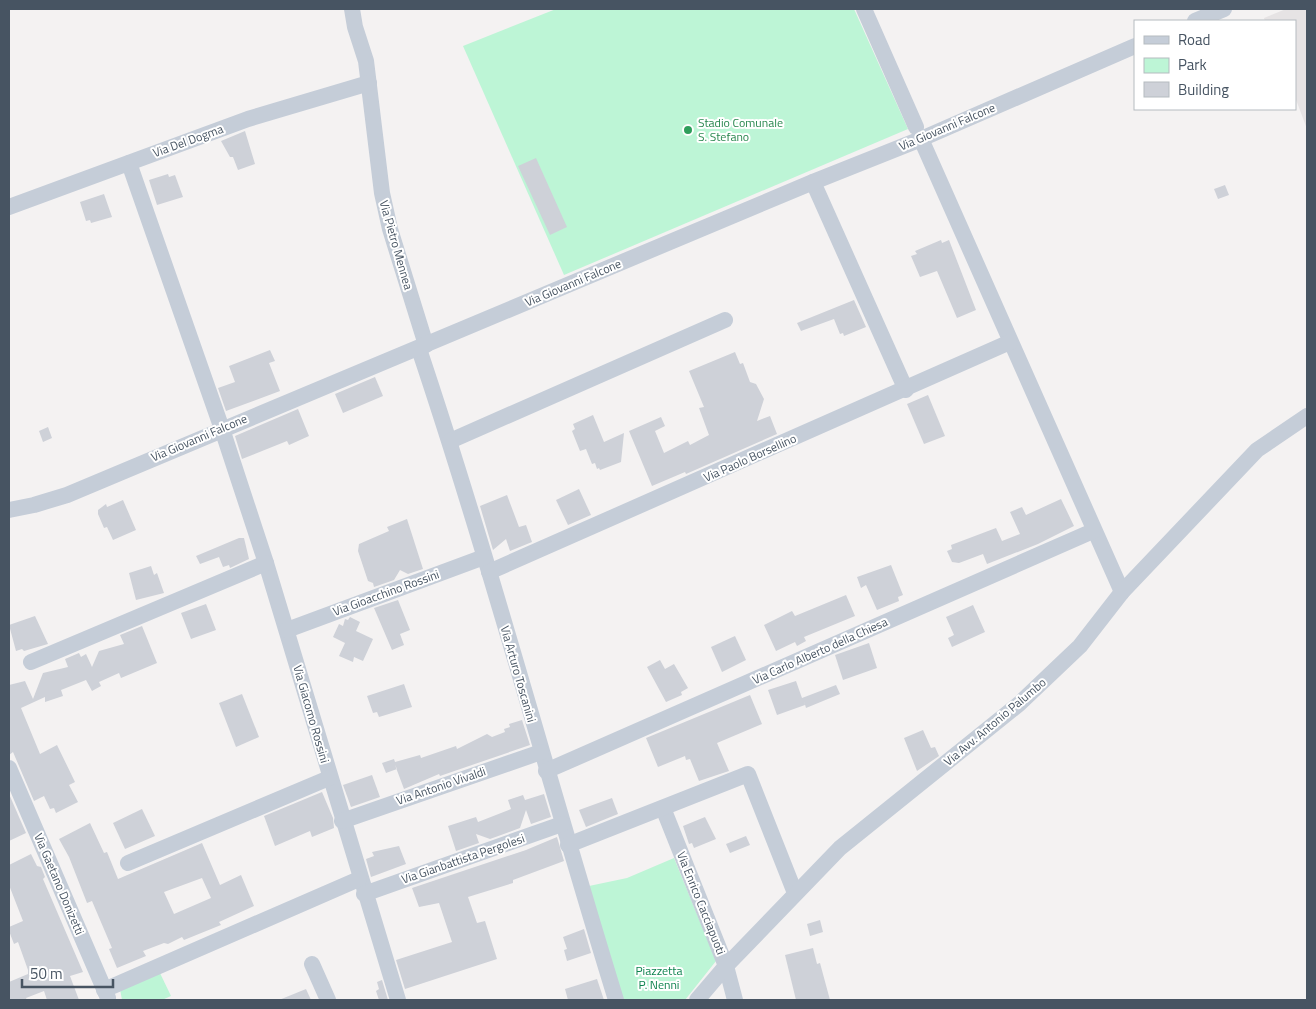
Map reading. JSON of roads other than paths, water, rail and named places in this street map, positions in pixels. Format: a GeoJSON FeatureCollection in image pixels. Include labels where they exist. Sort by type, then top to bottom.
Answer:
{"type":"FeatureCollection","features":[{"type":"Feature","properties":{"kind":"street","name":"Via Pietro Mennea"},"geometry":{"type":"LineString","coordinates":[[352,9],[354,27],[366,60],[386,211],[423,347]]}},
{"type":"Feature","properties":{"kind":"street"},"geometry":{"type":"LineString","coordinates":[[864,9],[1093,531],[1122,592]]}},
{"type":"Feature","properties":{"kind":"street"},"geometry":{"type":"LineString","coordinates":[[1196,20],[1224,9]]}},
{"type":"Feature","properties":{"kind":"street","name":"Via Giovanni Falcone"},"geometry":{"type":"LineString","coordinates":[[9,510],[67,495],[813,182],[919,133],[1134,46]]}},
{"type":"Feature","properties":{"kind":"street","name":"Via Del Dogma"},"geometry":{"type":"LineString","coordinates":[[9,207],[248,119],[369,82]]}},
{"type":"Feature","properties":{"kind":"street","name":"Via Giacomo Rossini"},"geometry":{"type":"LineString","coordinates":[[129,163],[222,429],[266,563],[329,778],[398,1000]]}},
{"type":"Feature","properties":{"kind":"street"},"geometry":{"type":"LineString","coordinates":[[813,182],[906,390]]}},
{"type":"Feature","properties":{"kind":"street"},"geometry":{"type":"LineString","coordinates":[[450,441],[725,320]]}},
{"type":"Feature","properties":{"kind":"street","name":"Via Paolo Borsellino"},"geometry":{"type":"LineString","coordinates":[[487,565],[906,390],[1010,342]]}},
{"type":"Feature","properties":{"kind":"street","name":"Via Arturo Toscanini"},"geometry":{"type":"LineString","coordinates":[[423,347],[546,771],[616,1000]]}},
{"type":"Feature","properties":{"kind":"street","name":"Via Avv. Antonio Palumbo"},"geometry":{"type":"LineString","coordinates":[[697,1000],[726,966],[840,848],[1020,704],[1080,646],[1122,592],[1257,450],[1307,416]]}},
{"type":"Feature","properties":{"kind":"street","name":"Via Carlo Alberto della Chiesa"},"geometry":{"type":"LineString","coordinates":[[546,771],[1093,531]]}},
{"type":"Feature","properties":{"kind":"street"},"geometry":{"type":"LineString","coordinates":[[31,662],[266,563]]}},
{"type":"Feature","properties":{"kind":"street","name":"Via Gioacchino Rossini"},"geometry":{"type":"LineString","coordinates":[[287,630],[487,565]]}},
{"type":"Feature","properties":{"kind":"street","name":"Via Antonio Vivaldi"},"geometry":{"type":"LineString","coordinates":[[342,821],[541,752]]}},
{"type":"Feature","properties":{"kind":"street","name":"Via Gaetano Donizetti"},"geometry":{"type":"LineString","coordinates":[[9,768],[106,995]]}},
{"type":"Feature","properties":{"kind":"street"},"geometry":{"type":"LineString","coordinates":[[568,845],[748,774],[795,893]]}},
{"type":"Feature","properties":{"kind":"street"},"geometry":{"type":"LineString","coordinates":[[128,863],[329,778]]}},
{"type":"Feature","properties":{"kind":"street","name":"Via Enrico Cacciapuoti"},"geometry":{"type":"LineString","coordinates":[[663,808],[726,966],[735,1000]]}},
{"type":"Feature","properties":{"kind":"street","name":"Via Gianbattista Pergolesi"},"geometry":{"type":"LineString","coordinates":[[106,995],[161,966],[362,886],[562,824]]}},
{"type":"Feature","properties":{"kind":"street"},"geometry":{"type":"LineString","coordinates":[[312,964],[328,1000]]}},
{"type":"Feature","properties":{"kind":"place","name":"Stadio Comunale S. Stefano"},"geometry":{"type":"Point","coordinates":[688,130]}},
{"type":"Feature","properties":{"kind":"park label","name":"Piazzetta P. Nenni"},"geometry":{"type":"Point","coordinates":[659,978]}}]}
